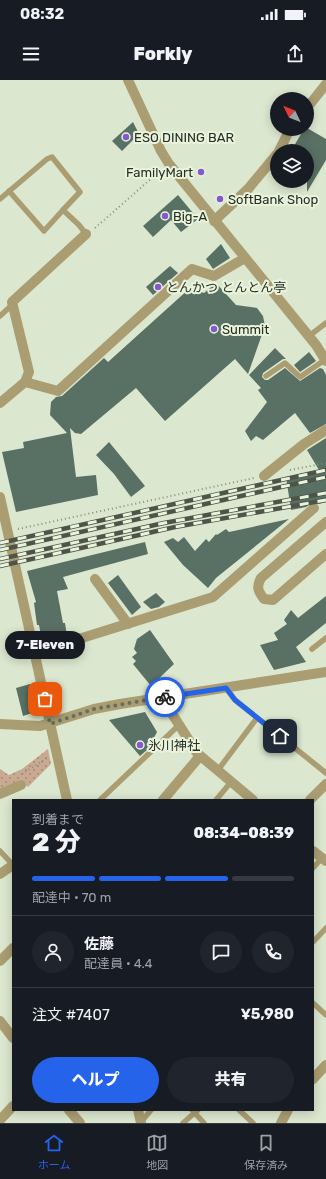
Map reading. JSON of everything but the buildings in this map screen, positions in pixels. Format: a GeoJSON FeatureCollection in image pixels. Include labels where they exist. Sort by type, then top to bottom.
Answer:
{"type":"FeatureCollection","features":[{"type":"Feature","properties":{"kind":"street"},"geometry":{"type":"LineString","coordinates":[[128,80],[170,164],[214,221],[309,336],[326,359]]}},
{"type":"Feature","properties":{"kind":"street"},"geometry":{"type":"LineString","coordinates":[[314,99],[326,84]]}},
{"type":"Feature","properties":{"kind":"street"},"geometry":{"type":"LineString","coordinates":[[214,221],[248,189],[270,162]]}},
{"type":"Feature","properties":{"kind":"street"},"geometry":{"type":"LineString","coordinates":[[0,403],[25,382],[29,372],[12,302],[86,234]]}},
{"type":"Feature","properties":{"kind":"street"},"geometry":{"type":"LineString","coordinates":[[25,382],[58,391],[192,269],[214,276],[245,258]]}},
{"type":"Feature","properties":{"kind":"street"},"geometry":{"type":"LineString","coordinates":[[264,476],[304,444],[326,430]]}},
{"type":"Feature","properties":{"kind":"street"},"geometry":{"type":"LineString","coordinates":[[0,497],[67,799]]}},
{"type":"Feature","properties":{"kind":"street"},"geometry":{"type":"LineString","coordinates":[[34,653],[213,597],[314,508]]}},
{"type":"Feature","properties":{"kind":"street"},"geometry":{"type":"LineString","coordinates":[[326,522],[261,578],[257,589],[259,593],[264,599],[273,600],[326,554]]}},
{"type":"Feature","properties":{"kind":"street"},"geometry":{"type":"LineString","coordinates":[[95,579],[128,624]]}},
{"type":"Feature","properties":{"kind":"street"},"geometry":{"type":"LineString","coordinates":[[0,724],[40,726],[94,709],[326,672]]}},
{"type":"Feature","properties":{"kind":"street"},"geometry":{"type":"LineString","coordinates":[[162,698],[200,756],[252,799]]}},
{"type":"Feature","properties":{"kind":"street"},"geometry":{"type":"LineString","coordinates":[[164,799],[200,756]]}},
{"type":"Feature","properties":{"kind":"street"},"geometry":{"type":"LineString","coordinates":[[0,794],[18,781]]}},
{"type":"Feature","properties":{"kind":"street"},"geometry":{"type":"LineString","coordinates":[[311,799],[326,784]]}},
{"type":"Feature","properties":{"kind":"street"},"geometry":{"type":"LineString","coordinates":[[314,851],[324,859]]}},
{"type":"Feature","properties":{"kind":"street"},"geometry":{"type":"LineString","coordinates":[[0,874],[12,866]]}},
{"type":"Feature","properties":{"kind":"street"},"geometry":{"type":"LineString","coordinates":[[0,961],[12,949]]}},
{"type":"Feature","properties":{"kind":"street"},"geometry":{"type":"LineString","coordinates":[[0,1021],[12,1037]]}},
{"type":"Feature","properties":{"kind":"street"},"geometry":{"type":"LineString","coordinates":[[314,1078],[326,1066]]}},
{"type":"Feature","properties":{"kind":"street"},"geometry":{"type":"LineString","coordinates":[[70,1111],[80,1123]]}},
{"type":"Feature","properties":{"kind":"street"},"geometry":{"type":"LineString","coordinates":[[138,1111],[140,1123]]}},
{"type":"Feature","properties":{"kind":"street"},"geometry":{"type":"LineString","coordinates":[[281,1123],[287,1111]]}},
{"type":"Feature","properties":{"kind":"lane"},"geometry":{"type":"LineString","coordinates":[[0,199],[9,191],[47,158],[52,157],[80,192],[44,231],[9,191]]}},
{"type":"Feature","properties":{"kind":"lane"},"geometry":{"type":"LineString","coordinates":[[63,210],[79,224],[86,234]]}},
{"type":"Feature","properties":{"kind":"lane"},"geometry":{"type":"LineString","coordinates":[[0,316],[12,304]]}},
{"type":"Feature","properties":{"kind":"lane"},"geometry":{"type":"LineString","coordinates":[[309,336],[326,323]]}},
{"type":"Feature","properties":{"kind":"lane"},"geometry":{"type":"LineString","coordinates":[[266,376],[285,363],[300,377],[326,359]]}},
{"type":"Feature","properties":{"kind":"lane"},"geometry":{"type":"LineString","coordinates":[[312,649],[326,638]]}},
{"type":"Feature","properties":{"kind":"lane"},"geometry":{"type":"LineString","coordinates":[[226,688],[235,700],[326,773]]}},
{"type":"Feature","properties":{"kind":"lane"},"geometry":{"type":"LineString","coordinates":[[218,770],[257,718]]}},
{"type":"Feature","properties":{"kind":"lane"},"geometry":{"type":"LineString","coordinates":[[101,799],[179,725]]}},
{"type":"Feature","properties":{"kind":"lane"},"geometry":{"type":"LineString","coordinates":[[217,799],[231,782]]}},
{"type":"Feature","properties":{"kind":"lane"},"geometry":{"type":"LineString","coordinates":[[0,851],[12,864]]}},
{"type":"Feature","properties":{"kind":"lane"},"geometry":{"type":"LineString","coordinates":[[314,867],[324,859]]}},
{"type":"Feature","properties":{"kind":"lane"},"geometry":{"type":"LineString","coordinates":[[314,941],[326,928]]}},
{"type":"Feature","properties":{"kind":"lane"},"geometry":{"type":"LineString","coordinates":[[314,1004],[326,1015]]}},
{"type":"Feature","properties":{"kind":"lane"},"geometry":{"type":"LineString","coordinates":[[140,1123],[150,1111]]}},
{"type":"Feature","properties":{"kind":"lane"},"geometry":{"type":"LineString","coordinates":[[183,1123],[195,1111],[204,1123]]}},
{"type":"Feature","properties":{"kind":"lane"},"geometry":{"type":"LineString","coordinates":[[240,1111],[253,1123]]}},
{"type":"Feature","properties":{"kind":"path"},"geometry":{"type":"LineString","coordinates":[[86,234],[91,232],[170,164]]}},
{"type":"Feature","properties":{"kind":"path"},"geometry":{"type":"LineString","coordinates":[[285,471],[326,463]]}},
{"type":"Feature","properties":{"kind":"path"},"geometry":{"type":"LineString","coordinates":[[8,532],[264,476]]}},
{"type":"Feature","properties":{"kind":"path"},"geometry":{"type":"LineString","coordinates":[[18,781],[51,755]]}},
{"type":"Feature","properties":{"kind":"shaded area"},"geometry":{"type":"Polygon","coordinates":[[[48,749],[51,764],[28,787],[21,780],[0,789],[0,769],[9,775],[22,769],[48,749]]]}},
{"type":"Feature","properties":{"kind":"railway"},"geometry":{"type":"LineString","coordinates":[[0,543],[326,470]]}},
{"type":"Feature","properties":{"kind":"railway"},"geometry":{"type":"LineString","coordinates":[[0,550],[326,477]]}},
{"type":"Feature","properties":{"kind":"railway"},"geometry":{"type":"LineString","coordinates":[[0,559],[164,523],[326,493]]}},
{"type":"Feature","properties":{"kind":"railway"},"geometry":{"type":"LineString","coordinates":[[0,566],[175,527],[326,500]]}},
{"type":"Feature","properties":{"kind":"way so far"},"geometry":{"type":"LineString","coordinates":[[45,699],[50,724],[94,709],[165,697]]}},
{"type":"Feature","properties":{"kind":"place","name":"ESO DINING BAR"},"geometry":{"type":"Point","coordinates":[126,137]}},
{"type":"Feature","properties":{"kind":"place","name":"FamilyMart"},"geometry":{"type":"Point","coordinates":[201,172]}},
{"type":"Feature","properties":{"kind":"place","name":"SoftBank Shop"},"geometry":{"type":"Point","coordinates":[220,199]}},
{"type":"Feature","properties":{"kind":"place","name":"Big-A"},"geometry":{"type":"Point","coordinates":[165,216]}},
{"type":"Feature","properties":{"kind":"place","name":"とんかつ とんとん亭"},"geometry":{"type":"Point","coordinates":[158,287]}},
{"type":"Feature","properties":{"kind":"place","name":"Summit"},"geometry":{"type":"Point","coordinates":[214,329]}},
{"type":"Feature","properties":{"kind":"place","name":"7-Eleven"},"geometry":{"type":"Point","coordinates":[45,699]}},
{"type":"Feature","properties":{"kind":"place","name":"氷川神社"},"geometry":{"type":"Point","coordinates":[140,745]}},
{"type":"Feature","properties":{"kind":"route"},"geometry":{"type":"LineString","coordinates":[[165,697],[226,688],[235,700],[280,736]]}}]}
